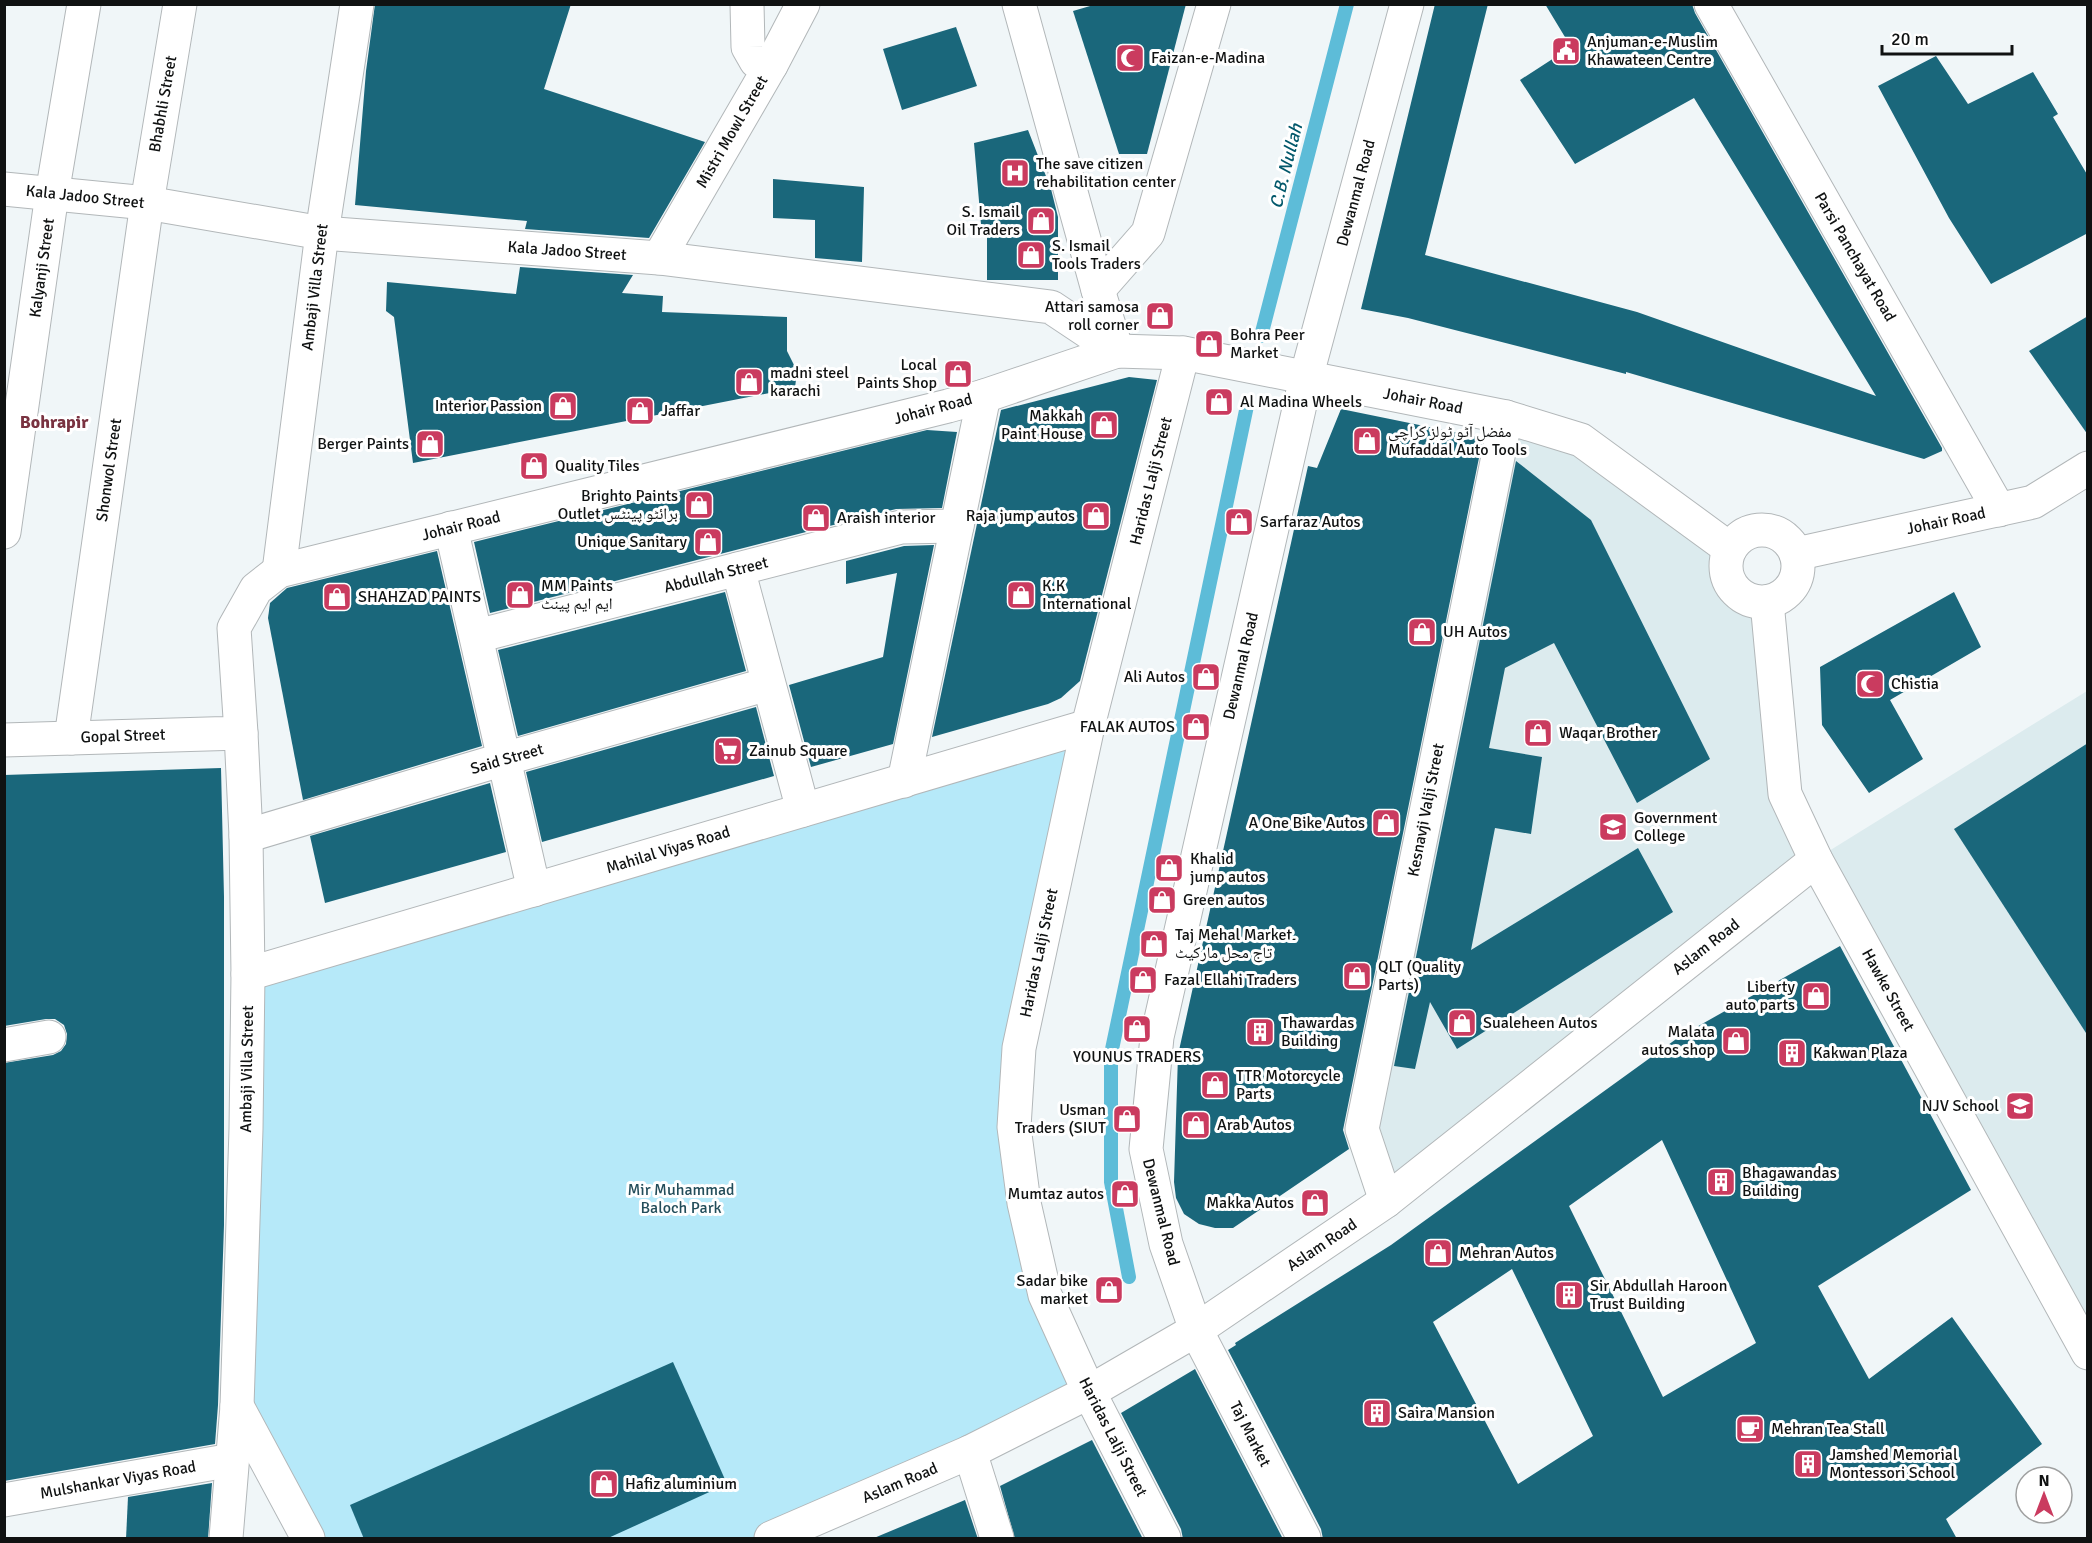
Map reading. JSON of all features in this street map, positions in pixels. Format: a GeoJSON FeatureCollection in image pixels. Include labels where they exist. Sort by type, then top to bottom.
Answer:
{"type":"FeatureCollection","features":[{"type":"Feature","properties":{"kind":"street","name":"Kalyanji Street"},"geometry":{"type":"LineString","coordinates":[[4,532],[52,194],[84,4]]}},
{"type":"Feature","properties":{"kind":"street","name":"Bhabhli Street"},"geometry":{"type":"LineString","coordinates":[[147,203],[180,4]]}},
{"type":"Feature","properties":{"kind":"street","name":"Ambaji Villa Street"},"geometry":{"type":"LineString","coordinates":[[279,571],[321,233],[357,4]]}},
{"type":"Feature","properties":{"kind":"street"},"geometry":{"type":"LineString","coordinates":[[747,4],[748,47],[756,61],[771,65]]}},
{"type":"Feature","properties":{"kind":"street","name":"Mistri Mowl Street"},"geometry":{"type":"LineString","coordinates":[[659,258],[771,65],[803,4]]}},
{"type":"Feature","properties":{"kind":"street"},"geometry":{"type":"LineString","coordinates":[[1019,4],[1117,351]]}},
{"type":"Feature","properties":{"kind":"street"},"geometry":{"type":"LineString","coordinates":[[1098,290],[1148,233],[1214,4]]}},
{"type":"Feature","properties":{"kind":"street","name":"Dewanmal Road"},"geometry":{"type":"LineString","coordinates":[[1196,1330],[1166,1244],[1146,1149],[1157,1037],[1306,378],[1407,4]]}},
{"type":"Feature","properties":{"kind":"street","name":"Parsi Panchayat Road"},"geometry":{"type":"LineString","coordinates":[[1711,4],[1999,510]]}},
{"type":"Feature","properties":{"kind":"street","name":"Kala Jadoo Street"},"geometry":{"type":"LineString","coordinates":[[4,189],[147,203],[321,233],[659,258],[1051,307],[1117,351]]}},
{"type":"Feature","properties":{"kind":"street","name":"Shonwol Street"},"geometry":{"type":"LineString","coordinates":[[71,738],[147,203]]}},
{"type":"Feature","properties":{"kind":"street","name":"Johair Road"},"geometry":{"type":"LineString","coordinates":[[241,733],[234,628],[256,590],[279,571],[984,396],[1117,351],[1183,353],[1506,417],[1581,440],[1730,549]]}},
{"type":"Feature","properties":{"kind":"street","name":"Haridas Lalji Street"},"geometry":{"type":"LineString","coordinates":[[1164,1539],[1089,1392],[1045,1295],[1024,1203],[1014,1127],[1019,1048],[1088,726],[1183,353]]}},
{"type":"Feature","properties":{"kind":"street"},"geometry":{"type":"LineString","coordinates":[[904,781],[984,396]]}},
{"type":"Feature","properties":{"kind":"street","name":"Kesnavji Valji Street"},"geometry":{"type":"LineString","coordinates":[[1386,1201],[1362,1129],[1506,417]]}},
{"type":"Feature","properties":{"kind":"street","name":"Johair Road"},"geometry":{"type":"LineString","coordinates":[[1796,554],[2032,502],[2088,468]]}},
{"type":"Feature","properties":{"kind":"street","name":"Abdullah Street"},"geometry":{"type":"LineString","coordinates":[[477,636],[901,527],[957,526]]}},
{"type":"Feature","properties":{"kind":"street"},"geometry":{"type":"LineString","coordinates":[[451,528],[534,890]]}},
{"type":"Feature","properties":{"kind":"street"},"geometry":{"type":"LineString","coordinates":[[1769,531],[1785,539],[1796,554],[1798,566],[1789,590],[1767,602],[1745,597],[1730,582],[1726,571],[1726,559],[1730,549],[1737,540],[1747,534],[1769,531]]}},
{"type":"Feature","properties":{"kind":"street"},"geometry":{"type":"LineString","coordinates":[[738,569],[803,810]]}},
{"type":"Feature","properties":{"kind":"street","name":"Hawke Street"},"geometry":{"type":"LineString","coordinates":[[1767,602],[1785,794],[1816,860],[2088,1353]]}},
{"type":"Feature","properties":{"kind":"street","name":"Said Street"},"geometry":{"type":"LineString","coordinates":[[246,836],[768,684]]}},
{"type":"Feature","properties":{"kind":"street","name":"Mahilal Viyas Road"},"geometry":{"type":"LineString","coordinates":[[248,974],[1088,726]]}},
{"type":"Feature","properties":{"kind":"street","name":"Ambaji Villa Street"},"geometry":{"type":"LineString","coordinates":[[226,1539],[237,1406],[246,1129],[248,974],[246,836],[241,733]]}},
{"type":"Feature","properties":{"kind":"street","name":"Gopal Street"},"geometry":{"type":"LineString","coordinates":[[4,740],[241,733]]}},
{"type":"Feature","properties":{"kind":"street","name":"Aslam Road"},"geometry":{"type":"LineString","coordinates":[[771,1539],[970,1452],[1089,1392],[1196,1330],[1386,1201],[1816,860]]}},
{"type":"Feature","properties":{"kind":"street"},"geometry":{"type":"LineString","coordinates":[[4,1045],[48,1037]]}},
{"type":"Feature","properties":{"kind":"street","name":"Taj Market"},"geometry":{"type":"LineString","coordinates":[[1196,1330],[1304,1539]]}},
{"type":"Feature","properties":{"kind":"street","name":"Ambaji Villa Street"},"geometry":{"type":"LineString","coordinates":[[237,1406],[308,1539]]}},
{"type":"Feature","properties":{"kind":"street"},"geometry":{"type":"LineString","coordinates":[[970,1452],[997,1539]]}},
{"type":"Feature","properties":{"kind":"street","name":"Mulshankar Viyas Road"},"geometry":{"type":"LineString","coordinates":[[4,1500],[232,1460]]}},
{"type":"Feature","properties":{"kind":"shaded area","name":"Government College"},"geometry":{"type":"Polygon","coordinates":[[[1506,417],[1581,440],[1726,559],[1726,571],[1730,582],[1745,597],[1756,601],[1816,859],[2087,691],[2087,1353],[1816,860],[1386,1201],[1365,1138],[1506,417]]]}},
{"type":"Feature","properties":{"kind":"green space","name":"Mir Muhammad Baloch Park"},"geometry":{"type":"Polygon","coordinates":[[[1088,726],[1014,1127],[1089,1392],[771,1538],[309,1538],[238,1405],[248,974],[1088,726]]]}},
{"type":"Feature","properties":{"kind":"building"},"geometry":{"type":"Polygon","coordinates":[[[375,4],[571,4],[544,89],[705,142],[649,238],[525,229],[527,221],[355,205],[366,71],[375,4]]]}},
{"type":"Feature","properties":{"kind":"building","name":"Faizan-e-Madina"},"geometry":{"type":"Polygon","coordinates":[[[1097,4],[1186,4],[1147,154],[1119,154],[1073,11],[1097,4]]]}},
{"type":"Feature","properties":{"kind":"building"},"geometry":{"type":"Polygon","coordinates":[[[1435,4],[1488,4],[1425,255],[1637,312],[1876,396],[1694,98],[1575,164],[1520,80],[1571,47],[1545,4],[1692,4],[1942,451],[1924,459],[1626,372],[1626,374],[1408,318],[1361,309],[1435,4]]]}},
{"type":"Feature","properties":{"kind":"building"},"geometry":{"type":"Polygon","coordinates":[[[956,27],[977,86],[902,110],[883,49],[956,27]]]}},
{"type":"Feature","properties":{"kind":"building"},"geometry":{"type":"Polygon","coordinates":[[[1936,56],[1968,104],[2033,72],[2058,114],[2053,117],[2088,176],[2088,233],[1991,284],[1949,218],[1878,86],[1936,56]]]}},
{"type":"Feature","properties":{"kind":"building"},"geometry":{"type":"Polygon","coordinates":[[[1028,130],[1051,189],[1058,217],[1058,280],[987,280],[987,236],[982,236],[974,143],[1028,130]]]}},
{"type":"Feature","properties":{"kind":"building"},"geometry":{"type":"Polygon","coordinates":[[[773,179],[864,187],[862,262],[815,258],[815,220],[773,218],[773,179]]]}},
{"type":"Feature","properties":{"kind":"building"},"geometry":{"type":"Polygon","coordinates":[[[520,267],[633,275],[622,293],[663,296],[662,312],[787,317],[787,351],[797,371],[795,388],[413,463],[394,317],[386,311],[387,282],[516,294],[520,267]]]}},
{"type":"Feature","properties":{"kind":"building"},"geometry":{"type":"Polygon","coordinates":[[[2088,316],[2088,435],[2029,351],[2088,316]]]}},
{"type":"Feature","properties":{"kind":"building"},"geometry":{"type":"Polygon","coordinates":[[[1129,377],[1157,380],[1080,681],[1061,698],[1048,704],[932,737],[1001,410],[1129,377]]]}},
{"type":"Feature","properties":{"kind":"building"},"geometry":{"type":"Polygon","coordinates":[[[1341,409],[1483,438],[1343,1130],[1349,1149],[1233,1228],[1215,1228],[1199,1224],[1184,1214],[1176,1198],[1174,1182],[1178,1055],[1308,466],[1317,468],[1341,409]]]}},
{"type":"Feature","properties":{"kind":"building"},"geometry":{"type":"Polygon","coordinates":[[[927,430],[957,432],[942,508],[896,509],[490,613],[474,542],[927,430]]]}},
{"type":"Feature","properties":{"kind":"building"},"geometry":{"type":"Polygon","coordinates":[[[1516,461],[1591,520],[1710,759],[1637,803],[1554,643],[1505,668],[1489,748],[1542,757],[1531,834],[1495,828],[1471,950],[1638,848],[1673,912],[1457,1049],[1430,1002],[1415,1069],[1394,1066],[1516,461]]]}},
{"type":"Feature","properties":{"kind":"building"},"geometry":{"type":"Polygon","coordinates":[[[934,545],[893,744],[811,767],[789,685],[883,657],[897,573],[846,584],[846,561],[904,546],[934,545]]]}},
{"type":"Feature","properties":{"kind":"building"},"geometry":{"type":"Polygon","coordinates":[[[437,551],[482,746],[303,800],[268,618],[270,603],[287,588],[437,551]]]}},
{"type":"Feature","properties":{"kind":"building"},"geometry":{"type":"Polygon","coordinates":[[[725,592],[746,671],[518,736],[498,650],[725,592]]]}},
{"type":"Feature","properties":{"kind":"building","name":"Chistia"},"geometry":{"type":"Polygon","coordinates":[[[1954,592],[1981,647],[1890,700],[1923,759],[1869,793],[1822,725],[1820,667],[1954,592]]]}},
{"type":"Feature","properties":{"kind":"building"},"geometry":{"type":"Polygon","coordinates":[[[756,707],[774,776],[542,842],[526,772],[756,707]]]}},
{"type":"Feature","properties":{"kind":"building"},"geometry":{"type":"Polygon","coordinates":[[[2088,743],[2088,1036],[1954,829],[2088,743]]]}},
{"type":"Feature","properties":{"kind":"building"},"geometry":{"type":"Polygon","coordinates":[[[221,768],[224,897],[224,1225],[215,1444],[4,1481],[4,1063],[53,1055],[61,1051],[66,1044],[67,1034],[64,1025],[55,1019],[4,1026],[4,775],[221,768]]]}},
{"type":"Feature","properties":{"kind":"building"},"geometry":{"type":"Polygon","coordinates":[[[490,783],[506,852],[325,903],[310,836],[490,783]]]}},
{"type":"Feature","properties":{"kind":"building"},"geometry":{"type":"Polygon","coordinates":[[[1840,946],[1971,1190],[1818,1286],[1869,1379],[1952,1317],[2042,1444],[1946,1519],[1957,1539],[1323,1539],[1321,1529],[1228,1350],[1236,1345],[1235,1343],[1391,1245],[1679,1037],[1840,946]],[[1662,1140],[1569,1206],[1663,1397],[1756,1343],[1662,1140]],[[1512,1269],[1433,1322],[1518,1484],[1593,1436],[1512,1269]]]}},
{"type":"Feature","properties":{"kind":"building"},"geometry":{"type":"Polygon","coordinates":[[[673,1362],[727,1484],[606,1539],[364,1539],[350,1505],[673,1362]]]}},
{"type":"Feature","properties":{"kind":"building"},"geometry":{"type":"Polygon","coordinates":[[[1195,1369],[1283,1539],[1183,1539],[1181,1529],[1121,1413],[1195,1369]]]}},
{"type":"Feature","properties":{"kind":"building"},"geometry":{"type":"Polygon","coordinates":[[[1092,1440],[1143,1539],[1015,1539],[1000,1486],[1092,1440]]]}},
{"type":"Feature","properties":{"kind":"building"},"geometry":{"type":"Polygon","coordinates":[[[212,1483],[208,1539],[126,1539],[128,1497],[212,1483]]]}},
{"type":"Feature","properties":{"kind":"building"},"geometry":{"type":"Polygon","coordinates":[[[965,1500],[978,1539],[874,1539],[874,1538],[965,1500]]]}},
{"type":"Feature","properties":{"kind":"waterway","name":"C.B. Nullah"},"geometry":{"type":"LineString","coordinates":[[1261,336],[1347,4]]}},
{"type":"Feature","properties":{"kind":"waterway"},"geometry":{"type":"LineString","coordinates":[[1129,1277],[1111,1182],[1111,1054],[1248,401]]}},
{"type":"Feature","properties":{"kind":"place","name":"Anjuman-e-Muslim Khawateen Centre"},"geometry":{"type":"Point","coordinates":[1566,51]}},
{"type":"Feature","properties":{"kind":"place","name":"Faizan-e-Madina"},"geometry":{"type":"Point","coordinates":[1130,58]}},
{"type":"Feature","properties":{"kind":"place","name":"The save citizen rehabilitation center"},"geometry":{"type":"Point","coordinates":[1015,173]}},
{"type":"Feature","properties":{"kind":"place","name":"S. Ismail Oil Traders"},"geometry":{"type":"Point","coordinates":[1041,221]}},
{"type":"Feature","properties":{"kind":"place","name":"S. Ismail Tools Traders"},"geometry":{"type":"Point","coordinates":[1031,255]}},
{"type":"Feature","properties":{"kind":"place","name":"Attari samosa roll corner"},"geometry":{"type":"Point","coordinates":[1160,316]}},
{"type":"Feature","properties":{"kind":"place","name":"Bohra Peer Market"},"geometry":{"type":"Point","coordinates":[1209,344]}},
{"type":"Feature","properties":{"kind":"place","name":"Local Paints Shop"},"geometry":{"type":"Point","coordinates":[958,374]}},
{"type":"Feature","properties":{"kind":"place","name":"madni steel karachi"},"geometry":{"type":"Point","coordinates":[749,382]}},
{"type":"Feature","properties":{"kind":"place","name":"Al Madina Wheels"},"geometry":{"type":"Point","coordinates":[1219,402]}},
{"type":"Feature","properties":{"kind":"place","name":"Interior Passion"},"geometry":{"type":"Point","coordinates":[563,406]}},
{"type":"Feature","properties":{"kind":"place","name":"Jaffar"},"geometry":{"type":"Point","coordinates":[640,411]}},
{"type":"Feature","properties":{"kind":"place","name":"Makkah Paint House"},"geometry":{"type":"Point","coordinates":[1104,425]}},
{"type":"Feature","properties":{"kind":"place","name":"مفضل آٹو ٹولز کراچی Mufaddal Auto Tools"},"geometry":{"type":"Point","coordinates":[1367,441]}},
{"type":"Feature","properties":{"kind":"place","name":"Berger Paints"},"geometry":{"type":"Point","coordinates":[430,444]}},
{"type":"Feature","properties":{"kind":"place","name":"Quality Tiles"},"geometry":{"type":"Point","coordinates":[534,466]}},
{"type":"Feature","properties":{"kind":"place","name":"Brighto Paints Outlet برائٹو پینٹس"},"geometry":{"type":"Point","coordinates":[699,505]}},
{"type":"Feature","properties":{"kind":"place","name":"Raja jump autos"},"geometry":{"type":"Point","coordinates":[1096,516]}},
{"type":"Feature","properties":{"kind":"place","name":"Araish interior"},"geometry":{"type":"Point","coordinates":[816,518]}},
{"type":"Feature","properties":{"kind":"place","name":"Sarfaraz Autos"},"geometry":{"type":"Point","coordinates":[1239,522]}},
{"type":"Feature","properties":{"kind":"place","name":"Unique Sanitary"},"geometry":{"type":"Point","coordinates":[708,542]}},
{"type":"Feature","properties":{"kind":"place","name":"MM Paints ایم ایم پینٹ"},"geometry":{"type":"Point","coordinates":[520,595]}},
{"type":"Feature","properties":{"kind":"place","name":"K.K International"},"geometry":{"type":"Point","coordinates":[1021,595]}},
{"type":"Feature","properties":{"kind":"place","name":"SHAHZAD PAINTS"},"geometry":{"type":"Point","coordinates":[337,597]}},
{"type":"Feature","properties":{"kind":"place","name":"UH Autos"},"geometry":{"type":"Point","coordinates":[1422,632]}},
{"type":"Feature","properties":{"kind":"place","name":"Ali Autos"},"geometry":{"type":"Point","coordinates":[1206,677]}},
{"type":"Feature","properties":{"kind":"place","name":"Chistia"},"geometry":{"type":"Point","coordinates":[1870,684]}},
{"type":"Feature","properties":{"kind":"place","name":"FALAK AUTOS"},"geometry":{"type":"Point","coordinates":[1196,727]}},
{"type":"Feature","properties":{"kind":"place","name":"Waqar Brother"},"geometry":{"type":"Point","coordinates":[1538,733]}},
{"type":"Feature","properties":{"kind":"place","name":"Zainub Square"},"geometry":{"type":"Point","coordinates":[728,751]}},
{"type":"Feature","properties":{"kind":"place","name":"A One Bike Autos"},"geometry":{"type":"Point","coordinates":[1386,823]}},
{"type":"Feature","properties":{"kind":"place","name":"Government College"},"geometry":{"type":"Point","coordinates":[1613,827]}},
{"type":"Feature","properties":{"kind":"place","name":"Khalid jump autos"},"geometry":{"type":"Point","coordinates":[1169,868]}},
{"type":"Feature","properties":{"kind":"place","name":"Green autos"},"geometry":{"type":"Point","coordinates":[1162,900]}},
{"type":"Feature","properties":{"kind":"place","name":"Taj Mehal Market۔ تاج محل مارکیٹ"},"geometry":{"type":"Point","coordinates":[1154,944]}},
{"type":"Feature","properties":{"kind":"place","name":"QLT (Quality Parts)"},"geometry":{"type":"Point","coordinates":[1357,976]}},
{"type":"Feature","properties":{"kind":"place","name":"Fazal Ellahi Traders"},"geometry":{"type":"Point","coordinates":[1143,980]}},
{"type":"Feature","properties":{"kind":"place","name":"Liberty auto parts"},"geometry":{"type":"Point","coordinates":[1816,996]}},
{"type":"Feature","properties":{"kind":"place","name":"Sualeheen Autos"},"geometry":{"type":"Point","coordinates":[1462,1023]}},
{"type":"Feature","properties":{"kind":"place","name":"YOUNUS TRADERS"},"geometry":{"type":"Point","coordinates":[1137,1029]}},
{"type":"Feature","properties":{"kind":"place","name":"Thawardas Building"},"geometry":{"type":"Point","coordinates":[1260,1032]}},
{"type":"Feature","properties":{"kind":"place","name":"Malata autos shop"},"geometry":{"type":"Point","coordinates":[1736,1041]}},
{"type":"Feature","properties":{"kind":"place","name":"Kakwan Plaza"},"geometry":{"type":"Point","coordinates":[1792,1053]}},
{"type":"Feature","properties":{"kind":"place","name":"TTR Motorcycle Parts"},"geometry":{"type":"Point","coordinates":[1215,1085]}},
{"type":"Feature","properties":{"kind":"place","name":"NJV School"},"geometry":{"type":"Point","coordinates":[2020,1106]}},
{"type":"Feature","properties":{"kind":"place","name":"Usman Traders (SIUT"},"geometry":{"type":"Point","coordinates":[1127,1119]}},
{"type":"Feature","properties":{"kind":"place","name":"Arab Autos"},"geometry":{"type":"Point","coordinates":[1196,1125]}},
{"type":"Feature","properties":{"kind":"place","name":"Bhagawandas Building"},"geometry":{"type":"Point","coordinates":[1721,1182]}},
{"type":"Feature","properties":{"kind":"place","name":"Mumtaz autos"},"geometry":{"type":"Point","coordinates":[1125,1194]}},
{"type":"Feature","properties":{"kind":"place","name":"Makka Autos"},"geometry":{"type":"Point","coordinates":[1315,1203]}},
{"type":"Feature","properties":{"kind":"place","name":"Mehran Autos"},"geometry":{"type":"Point","coordinates":[1438,1253]}},
{"type":"Feature","properties":{"kind":"place","name":"Sadar bike market"},"geometry":{"type":"Point","coordinates":[1109,1290]}},
{"type":"Feature","properties":{"kind":"place","name":"Sir Abdullah Haroon Trust Building"},"geometry":{"type":"Point","coordinates":[1569,1295]}},
{"type":"Feature","properties":{"kind":"place","name":"Saira Mansion"},"geometry":{"type":"Point","coordinates":[1377,1413]}},
{"type":"Feature","properties":{"kind":"place","name":"Mehran Tea Stall"},"geometry":{"type":"Point","coordinates":[1750,1429]}},
{"type":"Feature","properties":{"kind":"place","name":"Jamshed Memorial Montessori School"},"geometry":{"type":"Point","coordinates":[1808,1464]}},
{"type":"Feature","properties":{"kind":"place","name":"Hafiz aluminium"},"geometry":{"type":"Point","coordinates":[604,1484]}},
{"type":"Feature","properties":{"kind":"district","name":"Bohrapir"},"geometry":{"type":"Point","coordinates":[54,422]}}]}
